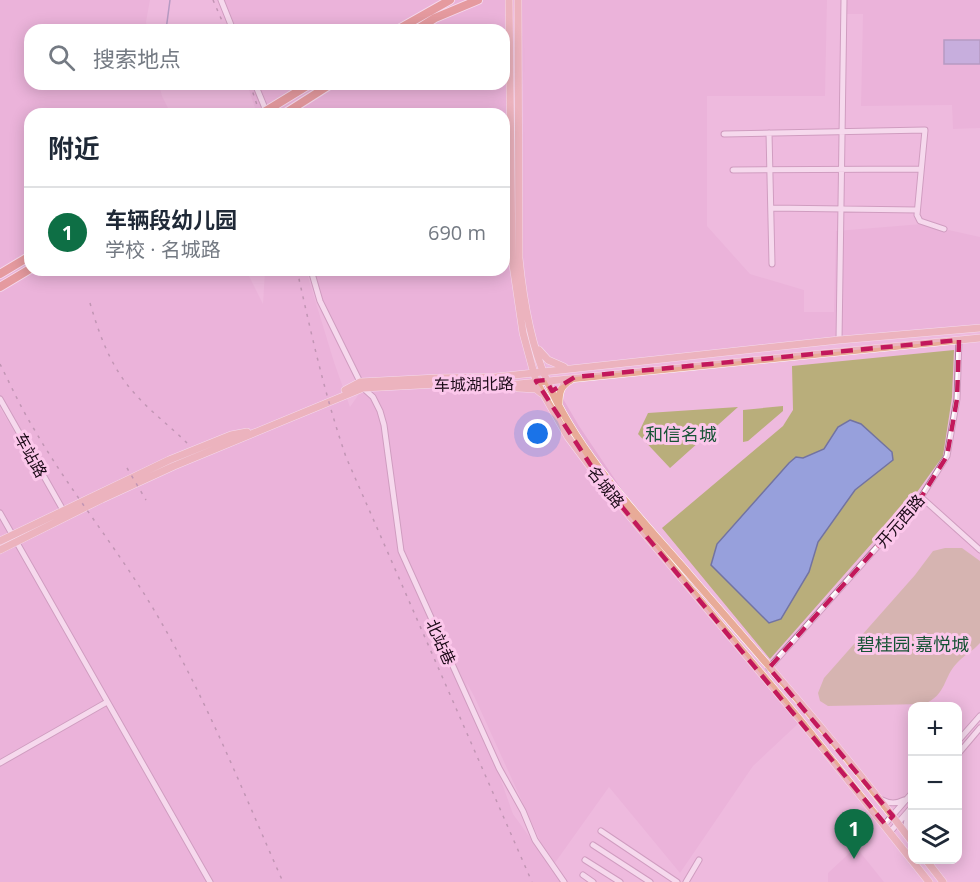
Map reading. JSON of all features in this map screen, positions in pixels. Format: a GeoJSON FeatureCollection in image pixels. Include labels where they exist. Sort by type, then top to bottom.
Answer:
{"type":"FeatureCollection","features":[{"type":"Feature","properties":{"kind":"highway"},"geometry":{"type":"LineString","coordinates":[[426,24],[478,0]]}},
{"type":"Feature","properties":{"kind":"highway"},"geometry":{"type":"LineString","coordinates":[[408,24],[448,1]]}},
{"type":"Feature","properties":{"kind":"highway"},"geometry":{"type":"LineString","coordinates":[[271,108],[300,90]]}},
{"type":"Feature","properties":{"kind":"highway"},"geometry":{"type":"LineString","coordinates":[[293,108],[322,90]]}},
{"type":"Feature","properties":{"kind":"highway"},"geometry":{"type":"LineString","coordinates":[[0,274],[24,260]]}},
{"type":"Feature","properties":{"kind":"highway"},"geometry":{"type":"LineString","coordinates":[[0,287],[24,273]]}},
{"type":"Feature","properties":{"kind":"main road","name":"名城路"},"geometry":{"type":"LineString","coordinates":[[509,0],[509,24]]}},
{"type":"Feature","properties":{"kind":"main road","name":"名城路"},"geometry":{"type":"LineString","coordinates":[[518,0],[519,258],[522,290],[546,380],[589,454],[908,836]]}},
{"type":"Feature","properties":{"kind":"main road","name":"名城路"},"geometry":{"type":"LineString","coordinates":[[510,86],[512,258],[523,333],[536,381],[568,437],[603,484],[885,824],[929,882]]}},
{"type":"Feature","properties":{"kind":"main road","name":"车城湖北路"},"geometry":{"type":"LineString","coordinates":[[0,550],[14,538],[63,510],[169,460],[231,435],[247,432],[362,385],[496,377],[839,340],[980,328]]}},
{"type":"Feature","properties":{"kind":"main road","name":"车城湖北路"},"geometry":{"type":"LineString","coordinates":[[0,541],[14,538],[362,385],[509,385],[980,338]]}},
{"type":"Feature","properties":{"kind":"main road"},"geometry":{"type":"LineString","coordinates":[[536,348],[548,360],[559,366],[572,368]]}},
{"type":"Feature","properties":{"kind":"main road"},"geometry":{"type":"LineString","coordinates":[[517,375],[528,362],[528,353]]}},
{"type":"Feature","properties":{"kind":"main road"},"geometry":{"type":"LineString","coordinates":[[559,405],[559,395],[564,384],[574,377]]}},
{"type":"Feature","properties":{"kind":"main road"},"geometry":{"type":"LineString","coordinates":[[438,384],[442,387],[527,388],[536,389],[543,394]]}},
{"type":"Feature","properties":{"kind":"main road"},"geometry":{"type":"LineString","coordinates":[[929,864],[943,882]]}},
{"type":"Feature","properties":{"kind":"street"},"geometry":{"type":"LineString","coordinates":[[221,0],[231,24]]}},
{"type":"Feature","properties":{"kind":"street"},"geometry":{"type":"LineString","coordinates":[[839,340],[844,0]]}},
{"type":"Feature","properties":{"kind":"street"},"geometry":{"type":"LineString","coordinates":[[257,90],[265,108]]}},
{"type":"Feature","properties":{"kind":"street"},"geometry":{"type":"LineString","coordinates":[[724,134],[925,130],[917,210],[920,221],[944,229]]}},
{"type":"Feature","properties":{"kind":"street"},"geometry":{"type":"LineString","coordinates":[[769,133],[772,264]]}},
{"type":"Feature","properties":{"kind":"street"},"geometry":{"type":"LineString","coordinates":[[733,170],[921,169]]}},
{"type":"Feature","properties":{"kind":"street"},"geometry":{"type":"LineString","coordinates":[[771,208],[917,210]]}},
{"type":"Feature","properties":{"kind":"street","name":"北站巷"},"geometry":{"type":"LineString","coordinates":[[313,276],[320,301],[362,385],[373,397],[380,411],[384,425],[401,551],[499,768],[523,811],[535,840],[564,882]]}},
{"type":"Feature","properties":{"kind":"street","name":"开元西路"},"geometry":{"type":"LineString","coordinates":[[769,668],[921,497],[947,456],[957,399],[959,340]]}},
{"type":"Feature","properties":{"kind":"street","name":"车站路"},"geometry":{"type":"LineString","coordinates":[[0,399],[63,510]]}},
{"type":"Feature","properties":{"kind":"street"},"geometry":{"type":"LineString","coordinates":[[921,497],[980,550]]}},
{"type":"Feature","properties":{"kind":"street"},"geometry":{"type":"LineString","coordinates":[[0,513],[210,882]]}},
{"type":"Feature","properties":{"kind":"street"},"geometry":{"type":"LineString","coordinates":[[0,763],[107,702]]}},
{"type":"Feature","properties":{"kind":"street"},"geometry":{"type":"LineString","coordinates":[[962,736],[980,716]]}},
{"type":"Feature","properties":{"kind":"street"},"geometry":{"type":"LineString","coordinates":[[962,748],[980,728]]}},
{"type":"Feature","properties":{"kind":"street"},"geometry":{"type":"LineString","coordinates":[[878,798],[889,804],[897,803],[908,796]]}},
{"type":"Feature","properties":{"kind":"street"},"geometry":{"type":"LineString","coordinates":[[885,824],[908,797]]}},
{"type":"Feature","properties":{"kind":"street"},"geometry":{"type":"LineString","coordinates":[[890,832],[909,810]]}},
{"type":"Feature","properties":{"kind":"street"},"geometry":{"type":"LineString","coordinates":[[601,831],[677,882]]}},
{"type":"Feature","properties":{"kind":"street"},"geometry":{"type":"LineString","coordinates":[[593,845],[650,882]]}},
{"type":"Feature","properties":{"kind":"street"},"geometry":{"type":"LineString","coordinates":[[585,860],[620,882]]}},
{"type":"Feature","properties":{"kind":"street"},"geometry":{"type":"LineString","coordinates":[[686,882],[699,860]]}},
{"type":"Feature","properties":{"kind":"street"},"geometry":{"type":"LineString","coordinates":[[583,875],[593,882]]}},
{"type":"Feature","properties":{"kind":"highlighted area"},"geometry":{"type":"Polygon","coordinates":[[[959,340],[957,399],[947,456],[920,499],[769,668],[893,816],[885,824],[603,484],[536,381],[546,380],[552,391],[575,377],[959,340]]]}},
{"type":"Feature","properties":{"kind":"shaded area"},"geometry":{"type":"Polygon","coordinates":[[[0,0],[150,0],[146,24],[24,24],[24,90],[160,90],[168,108],[24,108],[24,276],[249,276],[263,304],[265,276],[308,276],[350,407],[363,388],[320,301],[311,276],[510,276],[510,108],[255,108],[249,90],[510,90],[510,24],[227,24],[219,0],[510,0],[519,165],[520,0],[827,0],[825,96],[707,96],[707,226],[750,274],[804,290],[804,312],[834,312],[836,231],[922,224],[980,237],[980,328],[572,368],[559,366],[542,352],[549,375],[579,426],[641,518],[801,721],[753,766],[680,873],[609,787],[552,867],[466,682],[513,814],[562,882],[0,882],[0,408],[50,490],[0,399],[0,0]]]}},
{"type":"Feature","properties":{"kind":"shaded area"},"geometry":{"type":"Polygon","coordinates":[[[844,0],[980,0],[980,128],[953,129],[952,105],[861,106],[863,14],[844,14],[844,0]]]}},
{"type":"Feature","properties":{"kind":"shaded area"},"geometry":{"type":"Polygon","coordinates":[[[954,350],[952,397],[943,456],[917,492],[770,659],[662,528],[783,426],[793,410],[792,366],[954,350]]]}},
{"type":"Feature","properties":{"kind":"shaded area"},"geometry":{"type":"Polygon","coordinates":[[[783,406],[783,411],[748,441],[743,442],[743,410],[783,406]]]}},
{"type":"Feature","properties":{"kind":"shaded area"},"geometry":{"type":"Polygon","coordinates":[[[738,407],[670,468],[638,434],[648,413],[738,407]]]}},
{"type":"Feature","properties":{"kind":"shaded area"},"geometry":{"type":"Polygon","coordinates":[[[962,548],[980,561],[980,643],[960,660],[941,691],[928,702],[828,706],[820,701],[818,693],[824,678],[915,575],[933,551],[962,548]]]}},
{"type":"Feature","properties":{"kind":"shaded area"},"geometry":{"type":"Polygon","coordinates":[[[856,847],[884,882],[828,882],[828,873],[856,847]]]}},
{"type":"Feature","properties":{"kind":"water"},"geometry":{"type":"Polygon","coordinates":[[[944,40],[980,40],[980,64],[944,64],[944,40]]]}},
{"type":"Feature","properties":{"kind":"water"},"geometry":{"type":"Polygon","coordinates":[[[850,420],[861,424],[892,452],[893,460],[855,490],[818,542],[809,572],[781,619],[769,623],[711,565],[717,544],[789,463],[796,457],[803,458],[824,449],[838,427],[850,420]]]}},
{"type":"Feature","properties":{"kind":"waterway"},"geometry":{"type":"LineString","coordinates":[[167,24],[170,0]]}},
{"type":"Feature","properties":{"kind":"railway"},"geometry":{"type":"LineString","coordinates":[[213,0],[223,24]]}},
{"type":"Feature","properties":{"kind":"railway"},"geometry":{"type":"LineString","coordinates":[[252,90],[258,108]]}},
{"type":"Feature","properties":{"kind":"railway"},"geometry":{"type":"LineString","coordinates":[[298,276],[325,388],[346,457],[532,882]]}},
{"type":"Feature","properties":{"kind":"railway"},"geometry":{"type":"LineString","coordinates":[[90,303],[102,340],[127,385],[187,443]]}},
{"type":"Feature","properties":{"kind":"railway"},"geometry":{"type":"LineString","coordinates":[[0,364],[48,453],[127,568],[175,647],[224,747],[283,882]]}},
{"type":"Feature","properties":{"kind":"railway"},"geometry":{"type":"LineString","coordinates":[[127,468],[146,500]]}},
{"type":"Feature","properties":{"kind":"place","name":"车辆段幼儿园"},"geometry":{"type":"Point","coordinates":[854,859]}},
{"type":"Feature","properties":{"kind":"district","name":"和信名城"},"geometry":{"type":"Point","coordinates":[681,435]}},
{"type":"Feature","properties":{"kind":"district","name":"碧桂园·嘉悦城"},"geometry":{"type":"Point","coordinates":[913,645]}}]}
